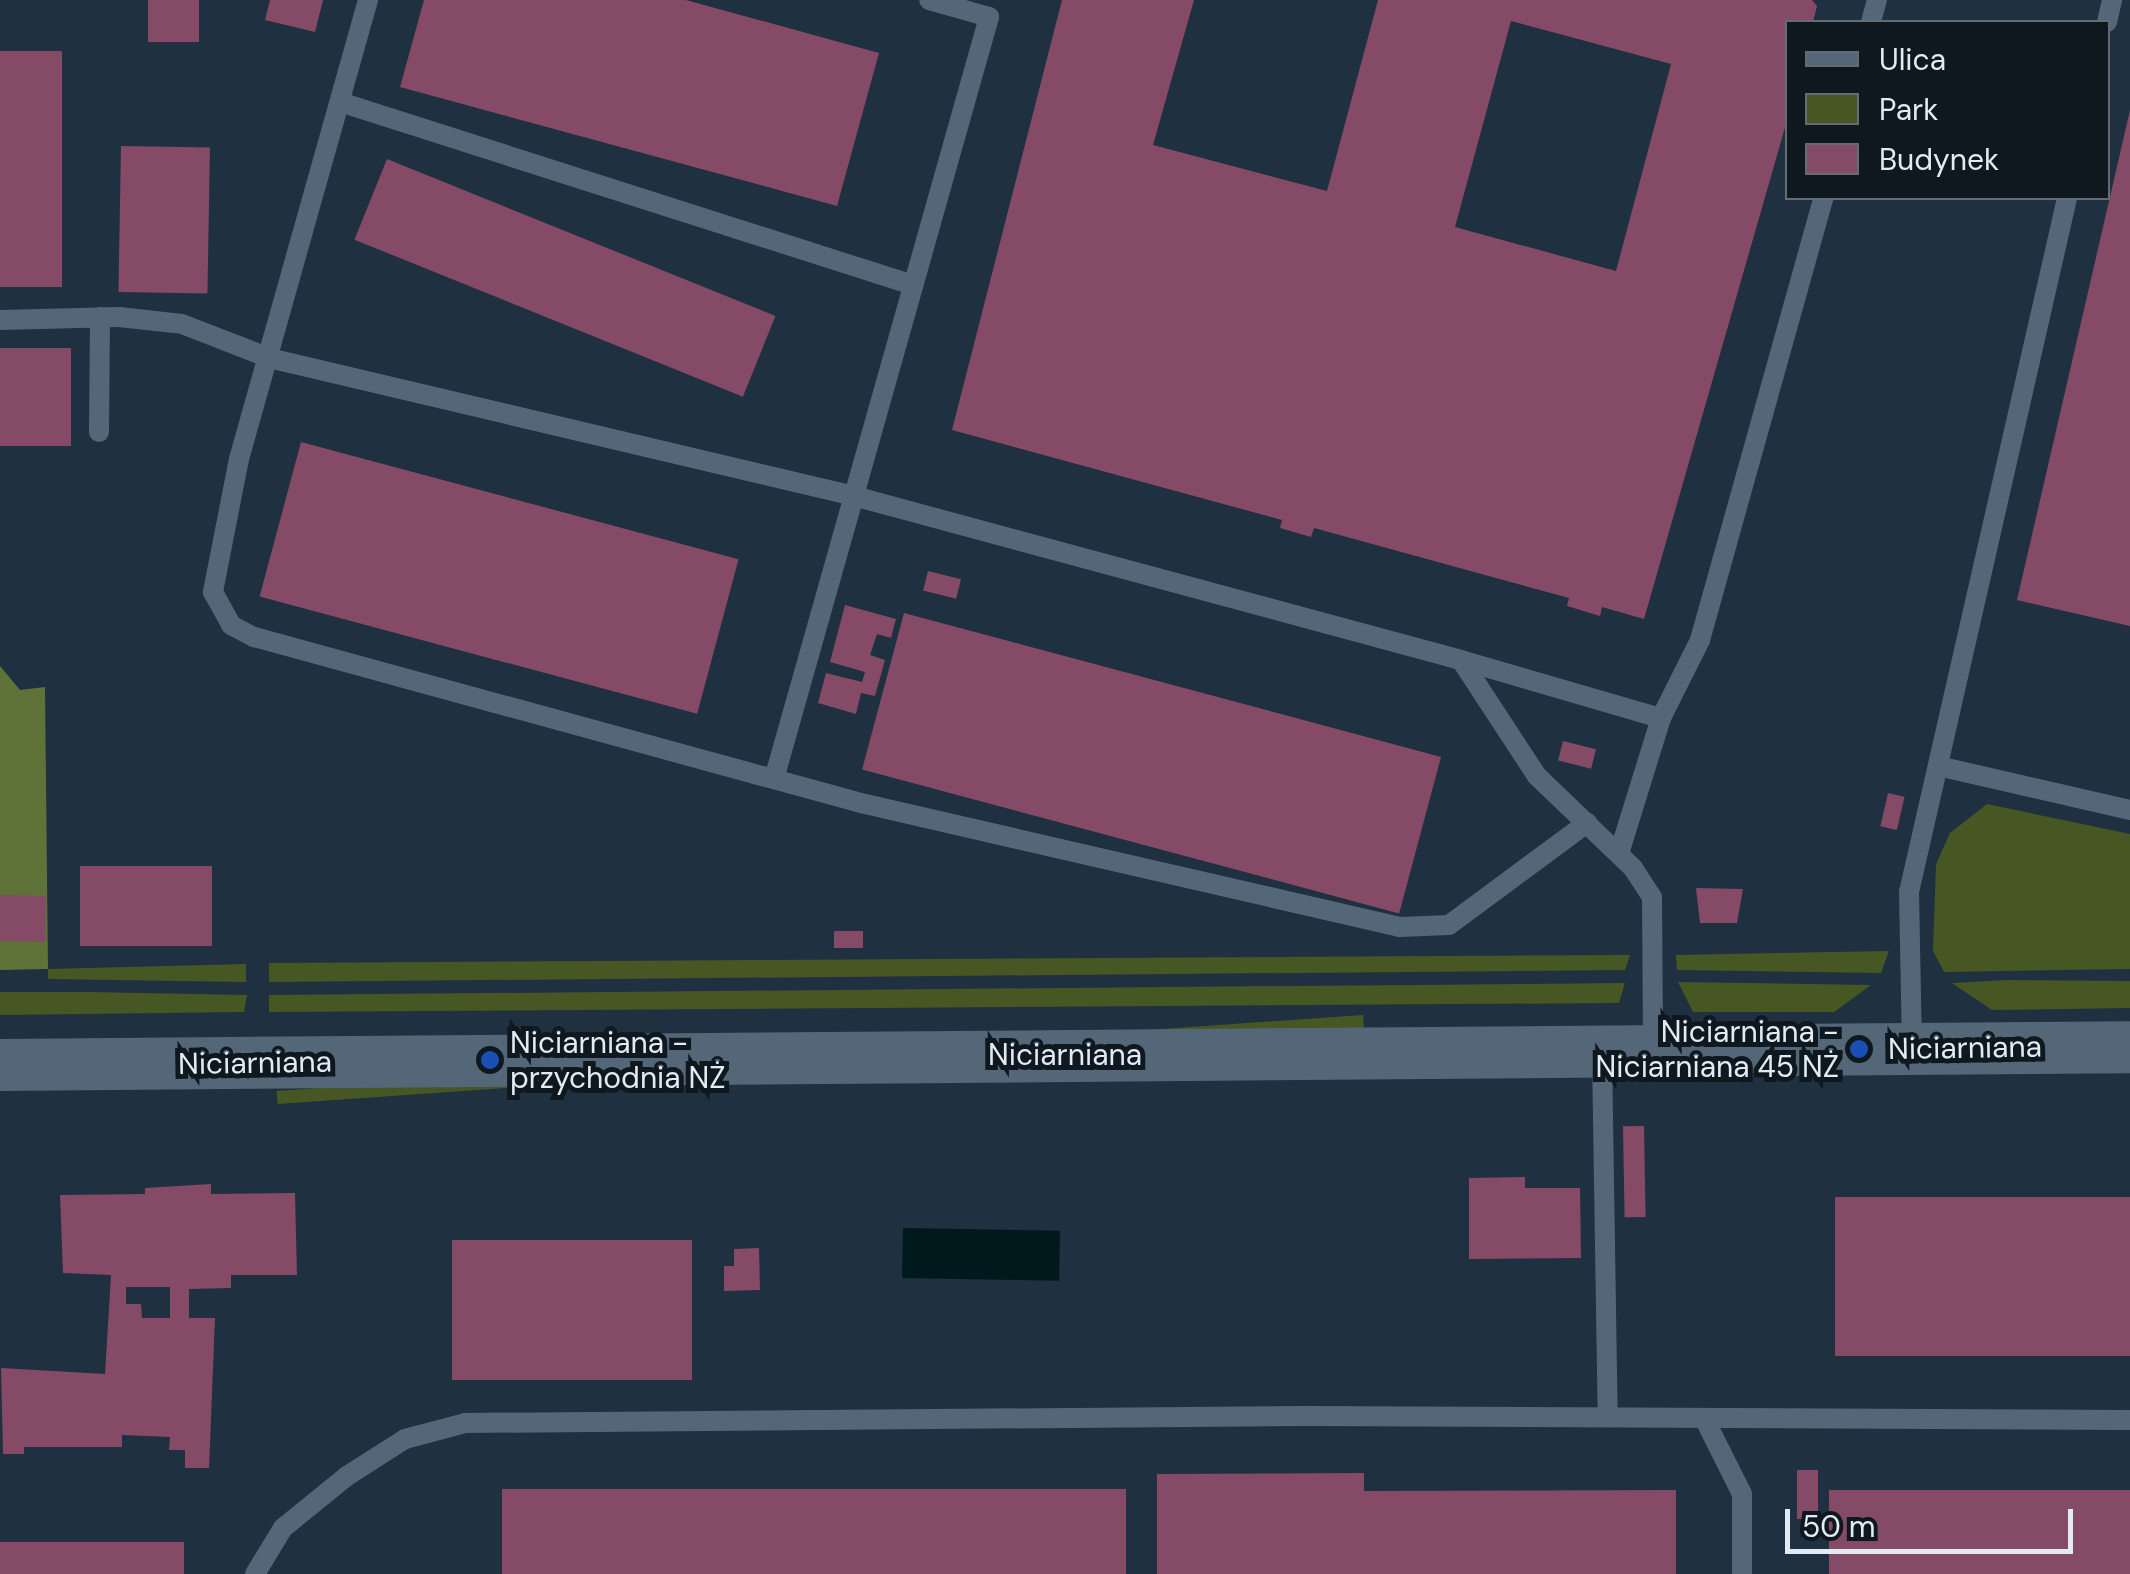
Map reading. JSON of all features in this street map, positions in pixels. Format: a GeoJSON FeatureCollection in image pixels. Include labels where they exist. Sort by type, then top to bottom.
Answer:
{"type":"FeatureCollection","features":[{"type":"Feature","properties":{"kind":"street","name":"Niciarniana"},"geometry":{"type":"LineString","coordinates":[[0,1065],[2130,1047]]}},
{"type":"Feature","properties":{"kind":"lane"},"geometry":{"type":"LineString","coordinates":[[368,0],[239,459],[213,592],[230,625],[254,637],[774,780],[1400,928],[1449,925],[1587,823]]}},
{"type":"Feature","properties":{"kind":"lane"},"geometry":{"type":"LineString","coordinates":[[774,780],[850,495],[991,8],[929,0]]}},
{"type":"Feature","properties":{"kind":"lane"},"geometry":{"type":"LineString","coordinates":[[340,102],[913,285]]}},
{"type":"Feature","properties":{"kind":"lane"},"geometry":{"type":"LineString","coordinates":[[1619,854],[1661,718],[1700,640],[1822,200]]}},
{"type":"Feature","properties":{"kind":"lane"},"geometry":{"type":"LineString","coordinates":[[1912,1049],[1909,892],[2067,200]]}},
{"type":"Feature","properties":{"kind":"lane"},"geometry":{"type":"LineString","coordinates":[[99,432],[100,317]]}},
{"type":"Feature","properties":{"kind":"lane"},"geometry":{"type":"LineString","coordinates":[[0,320],[100,317],[182,324],[268,358],[850,495],[1661,718]]}},
{"type":"Feature","properties":{"kind":"lane"},"geometry":{"type":"LineString","coordinates":[[1461,660],[1538,776],[1619,854],[1652,897],[1653,1052]]}},
{"type":"Feature","properties":{"kind":"lane"},"geometry":{"type":"LineString","coordinates":[[1938,766],[2130,810]]}},
{"type":"Feature","properties":{"kind":"lane"},"geometry":{"type":"LineString","coordinates":[[1602,1052],[1608,1417]]}},
{"type":"Feature","properties":{"kind":"lane"},"geometry":{"type":"LineString","coordinates":[[255,1574],[283,1528],[347,1476],[406,1439],[465,1423],[1608,1417],[2130,1420]]}},
{"type":"Feature","properties":{"kind":"lane"},"geometry":{"type":"LineString","coordinates":[[1705,1420],[1742,1494],[1742,1574]]}},
{"type":"Feature","properties":{"kind":"green space"},"geometry":{"type":"Polygon","coordinates":[[[0,666],[20,690],[45,687],[48,969],[0,970],[0,666]]]}},
{"type":"Feature","properties":{"kind":"green space"},"geometry":{"type":"Polygon","coordinates":[[[1987,804],[2130,834],[2130,969],[1944,972],[1933,951],[1936,864],[1950,833],[1987,804]]]}},
{"type":"Feature","properties":{"kind":"green space"},"geometry":{"type":"Polygon","coordinates":[[[1889,951],[1881,973],[1677,970],[1676,955],[1889,951]]]}},
{"type":"Feature","properties":{"kind":"green space"},"geometry":{"type":"Polygon","coordinates":[[[1630,955],[1625,970],[269,982],[269,963],[1630,955]]]}},
{"type":"Feature","properties":{"kind":"green space"},"geometry":{"type":"Polygon","coordinates":[[[246,964],[246,982],[48,979],[48,969],[246,964]]]}},
{"type":"Feature","properties":{"kind":"green space"},"geometry":{"type":"Polygon","coordinates":[[[2130,981],[2130,1008],[1992,1010],[1952,983],[2130,981]]]}},
{"type":"Feature","properties":{"kind":"green space"},"geometry":{"type":"Polygon","coordinates":[[[1678,982],[1871,985],[1834,1012],[1693,1012],[1678,982]]]}},
{"type":"Feature","properties":{"kind":"green space"},"geometry":{"type":"Polygon","coordinates":[[[1625,983],[1619,1003],[269,1012],[269,995],[1625,983]]]}},
{"type":"Feature","properties":{"kind":"green space"},"geometry":{"type":"Polygon","coordinates":[[[0,992],[247,995],[244,1012],[0,1015],[0,992]]]}},
{"type":"Feature","properties":{"kind":"green space"},"geometry":{"type":"Polygon","coordinates":[[[1363,1015],[1364,1028],[278,1104],[277,1091],[1363,1015]]]}},
{"type":"Feature","properties":{"kind":"shaded area"},"geometry":{"type":"Polygon","coordinates":[[[903,1228],[1060,1231],[1059,1281],[902,1278],[903,1228]]]}},
{"type":"Feature","properties":{"kind":"building"},"geometry":{"type":"Polygon","coordinates":[[[148,0],[199,0],[199,42],[148,42],[148,0]]]}},
{"type":"Feature","properties":{"kind":"building"},"geometry":{"type":"Polygon","coordinates":[[[270,0],[323,0],[315,32],[265,20],[270,0]]]}},
{"type":"Feature","properties":{"kind":"building"},"geometry":{"type":"Polygon","coordinates":[[[424,0],[686,0],[879,53],[837,206],[400,87],[424,0]]]}},
{"type":"Feature","properties":{"kind":"building"},"geometry":{"type":"Polygon","coordinates":[[[1062,0],[1194,0],[1153,145],[1327,191],[1378,0],[1812,0],[1817,6],[1814,20],[1785,20],[1785,127],[1644,619],[1602,607],[1600,616],[1567,606],[1569,598],[1314,528],[1311,537],[1280,528],[1282,520],[952,430],[1062,0]],[[1511,21],[1455,227],[1616,271],[1671,64],[1511,21]]]}},
{"type":"Feature","properties":{"kind":"building"},"geometry":{"type":"Polygon","coordinates":[[[0,51],[62,51],[62,287],[0,287],[0,51]]]}},
{"type":"Feature","properties":{"kind":"building"},"geometry":{"type":"Polygon","coordinates":[[[2130,110],[2130,626],[2017,600],[2130,110]]]}},
{"type":"Feature","properties":{"kind":"building"},"geometry":{"type":"Polygon","coordinates":[[[121,146],[210,148],[207,294],[118,292],[121,146]]]}},
{"type":"Feature","properties":{"kind":"building"},"geometry":{"type":"Polygon","coordinates":[[[387,159],[775,316],[743,397],[354,240],[387,159]]]}},
{"type":"Feature","properties":{"kind":"building"},"geometry":{"type":"Polygon","coordinates":[[[0,348],[71,348],[71,446],[0,446],[0,348]]]}},
{"type":"Feature","properties":{"kind":"building"},"geometry":{"type":"Polygon","coordinates":[[[301,442],[739,559],[697,714],[260,597],[301,442]]]}},
{"type":"Feature","properties":{"kind":"building"},"geometry":{"type":"Polygon","coordinates":[[[928,571],[961,579],[956,599],[923,590],[928,571]]]}},
{"type":"Feature","properties":{"kind":"building"},"geometry":{"type":"Polygon","coordinates":[[[845,605],[896,619],[891,638],[877,634],[870,655],[885,660],[875,696],[861,693],[856,714],[818,703],[826,673],[862,682],[865,672],[830,662],[845,605]]]}},
{"type":"Feature","properties":{"kind":"building"},"geometry":{"type":"Polygon","coordinates":[[[904,613],[1441,757],[1399,913],[862,769],[904,613]]]}},
{"type":"Feature","properties":{"kind":"building"},"geometry":{"type":"Polygon","coordinates":[[[1563,741],[1596,749],[1591,769],[1558,760],[1563,741]]]}},
{"type":"Feature","properties":{"kind":"building"},"geometry":{"type":"Polygon","coordinates":[[[1888,793],[1905,797],[1897,830],[1880,826],[1888,793]]]}},
{"type":"Feature","properties":{"kind":"building"},"geometry":{"type":"Polygon","coordinates":[[[80,866],[212,866],[212,946],[80,946],[80,866]]]}},
{"type":"Feature","properties":{"kind":"building"},"geometry":{"type":"Polygon","coordinates":[[[1696,888],[1743,889],[1737,923],[1700,923],[1696,888]]]}},
{"type":"Feature","properties":{"kind":"building"},"geometry":{"type":"Polygon","coordinates":[[[0,895],[46,896],[45,942],[0,941],[0,895]]]}},
{"type":"Feature","properties":{"kind":"building"},"geometry":{"type":"Polygon","coordinates":[[[834,931],[863,931],[863,948],[834,948],[834,931]]]}},
{"type":"Feature","properties":{"kind":"building"},"geometry":{"type":"Polygon","coordinates":[[[1623,1126],[1644,1126],[1646,1217],[1625,1217],[1623,1126]]]}},
{"type":"Feature","properties":{"kind":"building"},"geometry":{"type":"Polygon","coordinates":[[[1525,1177],[1525,1188],[1580,1188],[1581,1258],[1469,1259],[1469,1178],[1525,1177]]]}},
{"type":"Feature","properties":{"kind":"building"},"geometry":{"type":"Polygon","coordinates":[[[211,1184],[211,1194],[295,1193],[297,1275],[231,1275],[231,1288],[189,1289],[189,1318],[215,1318],[209,1468],[185,1468],[185,1450],[169,1450],[170,1437],[122,1435],[122,1447],[24,1447],[24,1454],[3,1454],[1,1368],[105,1374],[111,1275],[63,1273],[60,1195],[145,1194],[145,1188],[211,1184]],[[126,1287],[126,1304],[141,1304],[142,1318],[170,1318],[170,1287],[126,1287]]]}},
{"type":"Feature","properties":{"kind":"building"},"geometry":{"type":"Polygon","coordinates":[[[1835,1197],[2130,1197],[2130,1356],[1835,1356],[1835,1197]]]}},
{"type":"Feature","properties":{"kind":"building"},"geometry":{"type":"Polygon","coordinates":[[[452,1240],[692,1240],[692,1380],[452,1380],[452,1240]]]}},
{"type":"Feature","properties":{"kind":"building"},"geometry":{"type":"Polygon","coordinates":[[[759,1248],[760,1290],[724,1291],[724,1266],[734,1266],[734,1249],[759,1248]]]}},
{"type":"Feature","properties":{"kind":"building"},"geometry":{"type":"Polygon","coordinates":[[[1797,1470],[1818,1470],[1818,1519],[1797,1519],[1797,1470]]]}},
{"type":"Feature","properties":{"kind":"building"},"geometry":{"type":"Polygon","coordinates":[[[1364,1473],[1364,1491],[1676,1490],[1676,1574],[1157,1574],[1157,1474],[1364,1473]]]}},
{"type":"Feature","properties":{"kind":"building"},"geometry":{"type":"Polygon","coordinates":[[[502,1489],[1126,1489],[1126,1574],[502,1574],[502,1489]]]}},
{"type":"Feature","properties":{"kind":"building"},"geometry":{"type":"Polygon","coordinates":[[[1829,1490],[2130,1490],[2130,1574],[1829,1574],[1829,1490]]]}},
{"type":"Feature","properties":{"kind":"building"},"geometry":{"type":"Polygon","coordinates":[[[0,1542],[184,1542],[184,1574],[0,1574],[0,1542]]]}},
{"type":"Feature","properties":{"kind":"place","name":"Niciarniana - Niciarniana 45 NŻ"},"geometry":{"type":"Point","coordinates":[1859,1049]}},
{"type":"Feature","properties":{"kind":"place","name":"Niciarniana - przychodnia NŻ"},"geometry":{"type":"Point","coordinates":[490,1060]}}]}
